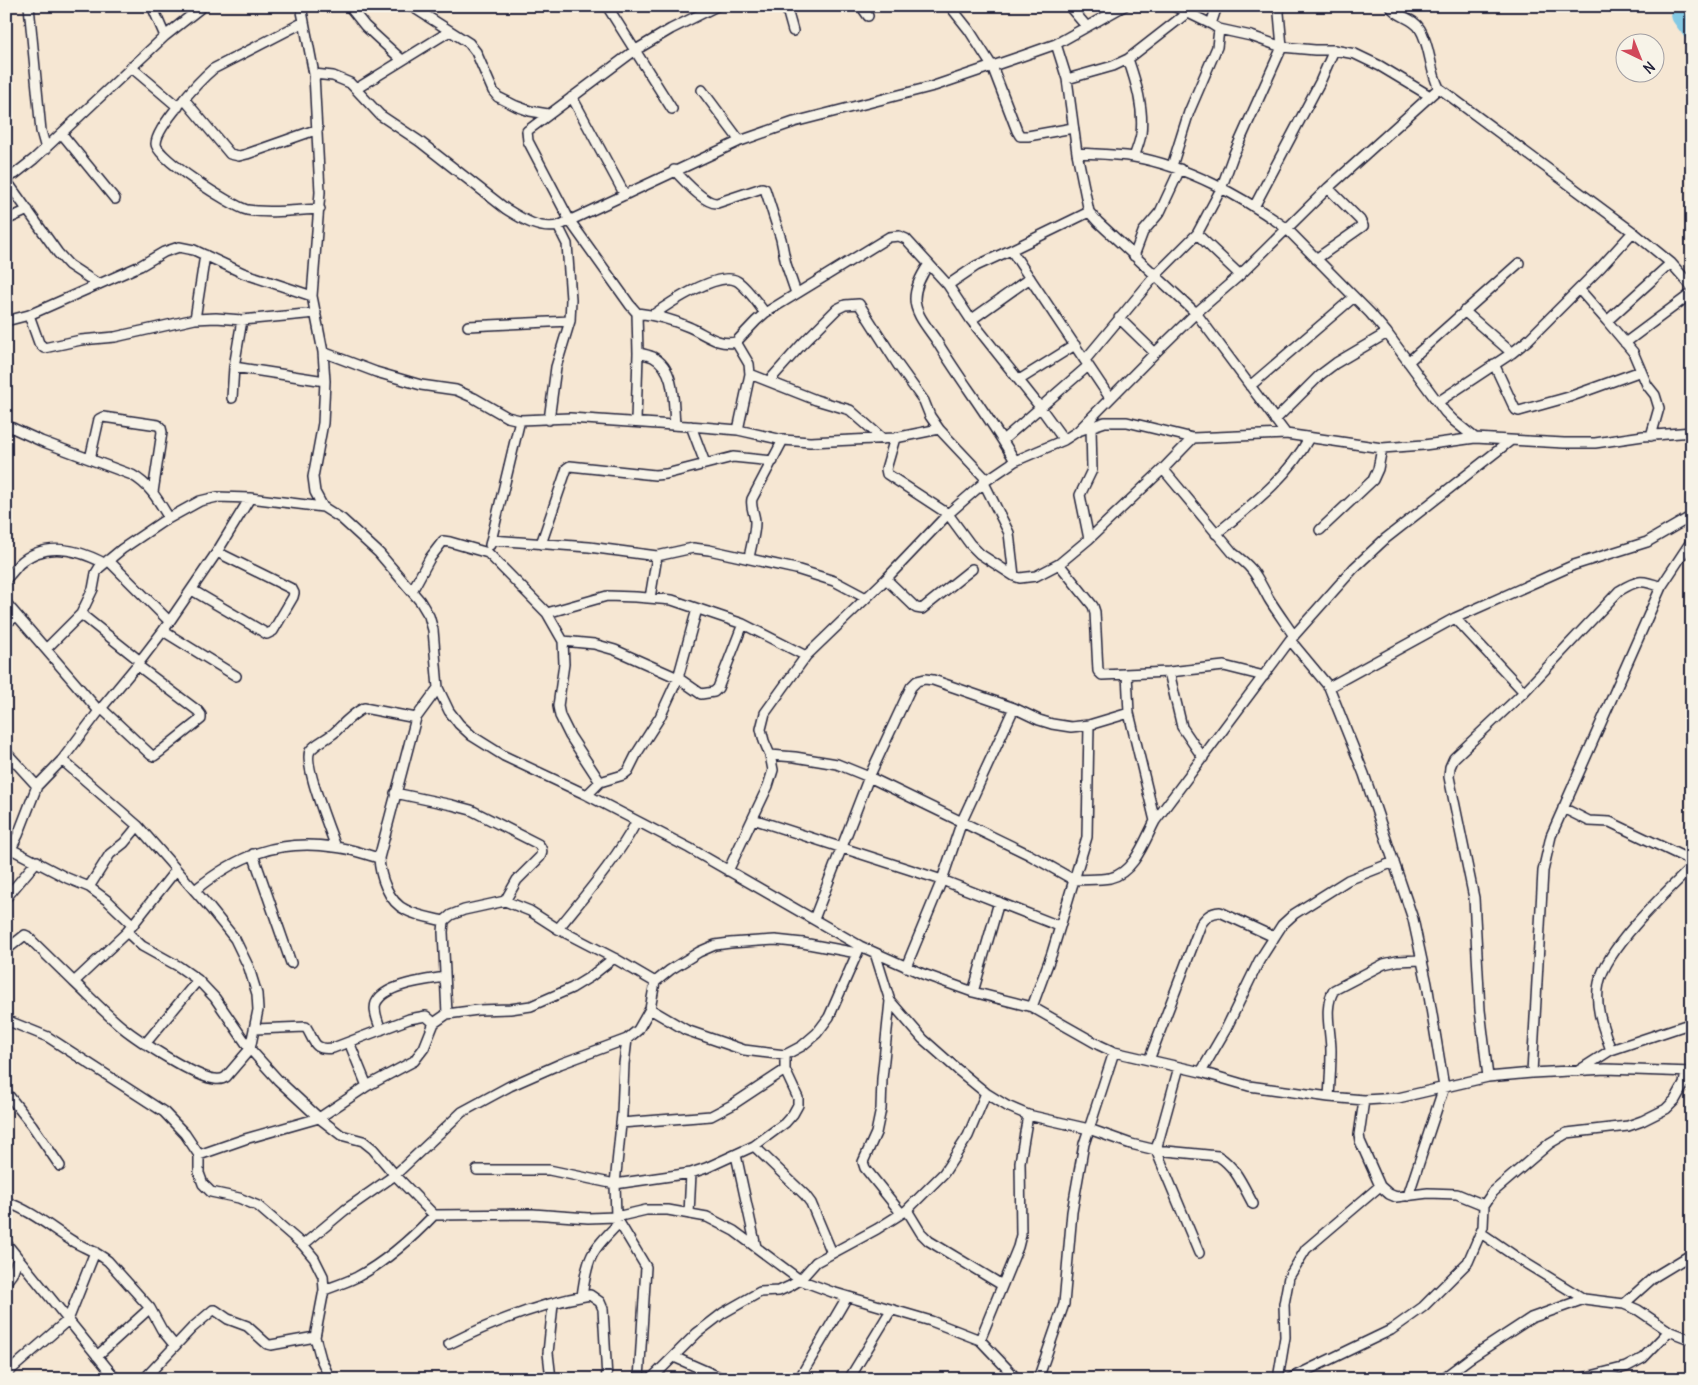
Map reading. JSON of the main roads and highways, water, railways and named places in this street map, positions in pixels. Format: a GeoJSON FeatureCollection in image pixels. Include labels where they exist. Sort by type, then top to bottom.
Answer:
{"type":"FeatureCollection","features":[{"type":"Feature","properties":{"kind":"waterway"},"geometry":{"type":"LineString","coordinates":[[1677,6],[1679,17],[1692,35]]}}]}
